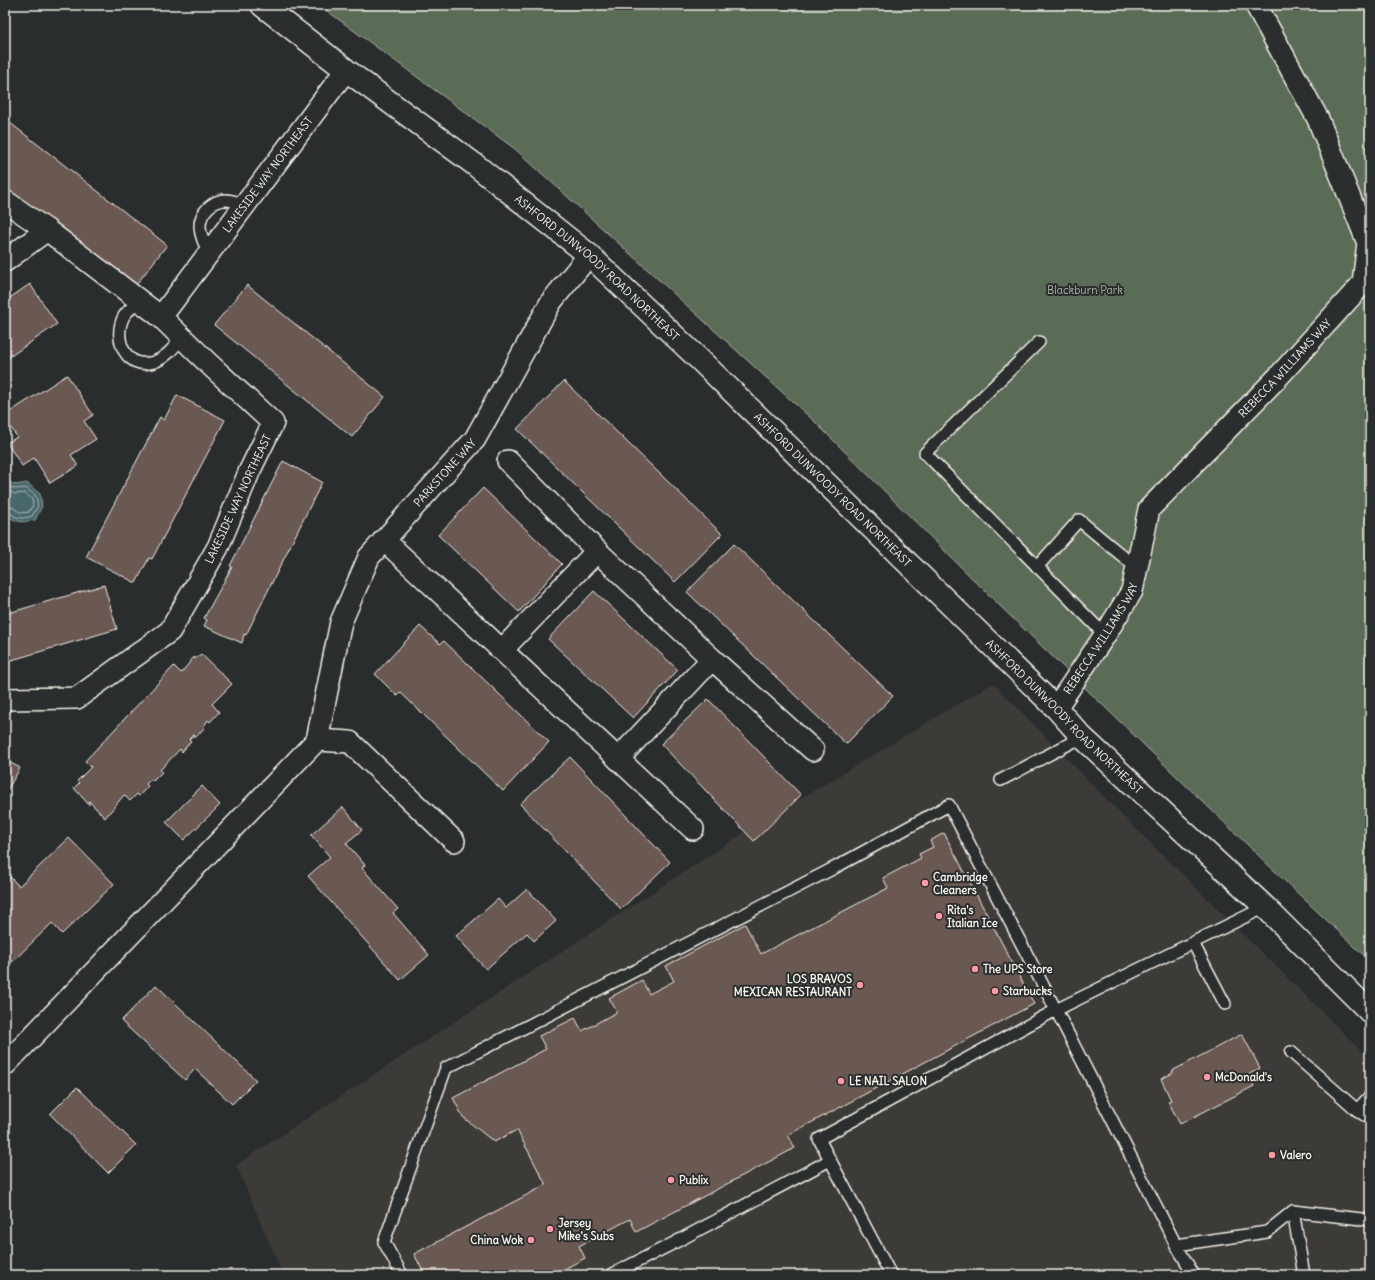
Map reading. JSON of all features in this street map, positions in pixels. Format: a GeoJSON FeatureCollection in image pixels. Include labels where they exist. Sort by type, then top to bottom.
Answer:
{"type":"FeatureCollection","features":[{"type":"Feature","properties":{"kind":"main road","name":"ASHFORD DUNWOODY ROAD NORTHEAST"},"geometry":{"type":"LineString","coordinates":[[262,5],[346,70],[474,164],[589,255],[707,366],[1056,708],[1082,737],[1265,907],[1370,1012]]}},
{"type":"Feature","properties":{"kind":"street","name":"REBECCA WILLIAMS WAY"},"geometry":{"type":"LineString","coordinates":[[1056,708],[1132,592],[1149,509],[1278,377],[1363,283],[1368,243],[1318,119],[1256,5]]}},
{"type":"Feature","properties":{"kind":"street","name":"LAKESIDE WAY NORTHEAST"},"geometry":{"type":"LineString","coordinates":[[161,317],[346,70]]}},
{"type":"Feature","properties":{"kind":"street","name":"LAKESIDE WAY NORTHEAST"},"geometry":{"type":"LineString","coordinates":[[5,201],[47,230],[161,317],[273,423],[250,470],[218,546],[170,631],[77,698],[5,699]]}},
{"type":"Feature","properties":{"kind":"street"},"geometry":{"type":"LineString","coordinates":[[5,262],[47,230]]}},
{"type":"Feature","properties":{"kind":"street","name":"PARKSTONE WAY"},"geometry":{"type":"LineString","coordinates":[[317,740],[341,622],[369,557],[475,439],[551,302],[589,255]]}},
{"type":"Feature","properties":{"kind":"street"},"geometry":{"type":"LineString","coordinates":[[508,461],[597,551],[812,750]]}},
{"type":"Feature","properties":{"kind":"street"},"geometry":{"type":"LineString","coordinates":[[384,540],[693,829]]}},
{"type":"Feature","properties":{"kind":"street"},"geometry":{"type":"LineString","coordinates":[[502,650],[597,551]]}},
{"type":"Feature","properties":{"kind":"street"},"geometry":{"type":"LineString","coordinates":[[618,759],[712,659]]}},
{"type":"Feature","properties":{"kind":"street"},"geometry":{"type":"LineString","coordinates":[[5,1065],[317,740],[350,742],[454,841]]}},
{"type":"Feature","properties":{"kind":"lane"},"geometry":{"type":"LineString","coordinates":[[209,253],[202,240],[200,226],[202,216],[209,207],[218,201],[228,200],[245,205]]}},
{"type":"Feature","properties":{"kind":"lane"},"geometry":{"type":"LineString","coordinates":[[139,301],[124,316],[119,333],[122,346],[130,359],[139,363],[154,362],[165,356],[182,338]]}},
{"type":"Feature","properties":{"kind":"lane"},"geometry":{"type":"LineString","coordinates":[[1039,342],[925,454],[1105,635]]}},
{"type":"Feature","properties":{"kind":"lane"},"geometry":{"type":"LineString","coordinates":[[1037,567],[1079,520],[1137,568]]}},
{"type":"Feature","properties":{"kind":"lane"},"geometry":{"type":"LineString","coordinates":[[1001,780],[1082,737]]}},
{"type":"Feature","properties":{"kind":"lane"},"geometry":{"type":"LineString","coordinates":[[402,1275],[384,1242],[446,1068],[834,868],[949,805],[1056,1010],[1176,1246],[1194,1275]]}},
{"type":"Feature","properties":{"kind":"lane"},"geometry":{"type":"LineString","coordinates":[[891,1275],[819,1139],[1056,1010],[1265,907]]}},
{"type":"Feature","properties":{"kind":"lane"},"geometry":{"type":"LineString","coordinates":[[1194,943],[1225,1004]]}},
{"type":"Feature","properties":{"kind":"lane"},"geometry":{"type":"LineString","coordinates":[[1291,1052],[1357,1110],[1370,1119]]}},
{"type":"Feature","properties":{"kind":"lane"},"geometry":{"type":"LineString","coordinates":[[1357,1110],[1370,1096]]}},
{"type":"Feature","properties":{"kind":"lane"},"geometry":{"type":"LineString","coordinates":[[611,1275],[830,1160]]}},
{"type":"Feature","properties":{"kind":"lane"},"geometry":{"type":"LineString","coordinates":[[1176,1246],[1267,1232],[1293,1211],[1370,1220]]}},
{"type":"Feature","properties":{"kind":"lane"},"geometry":{"type":"LineString","coordinates":[[1293,1211],[1304,1275]]}},
{"type":"Feature","properties":{"kind":"shaded area"},"geometry":{"type":"Polygon","coordinates":[[[993,683],[1127,820],[1370,1059],[1370,1275],[283,1275],[236,1165],[745,832],[993,683]]]}},
{"type":"Feature","properties":{"kind":"green space","name":"Blackburn Park"},"geometry":{"type":"Polygon","coordinates":[[[319,5],[1370,5],[1370,961],[998,604],[815,422],[515,149],[319,5]]]}},
{"type":"Feature","properties":{"kind":"water"},"geometry":{"type":"Polygon","coordinates":[[[5,460],[7,461],[9,470],[6,481],[16,485],[27,483],[40,494],[42,506],[35,520],[26,522],[19,521],[12,519],[5,513],[5,460]]]}},
{"type":"Feature","properties":{"kind":"building"},"geometry":{"type":"Polygon","coordinates":[[[5,119],[167,245],[132,290],[5,193],[5,119]]]}},
{"type":"Feature","properties":{"kind":"building"},"geometry":{"type":"Polygon","coordinates":[[[30,284],[57,324],[5,360],[5,301],[30,284]]]}},
{"type":"Feature","properties":{"kind":"building"},"geometry":{"type":"Polygon","coordinates":[[[247,285],[385,397],[352,437],[214,325],[247,285]]]}},
{"type":"Feature","properties":{"kind":"building"},"geometry":{"type":"Polygon","coordinates":[[[67,375],[93,415],[84,421],[96,439],[71,455],[78,466],[50,483],[34,458],[22,466],[7,443],[17,437],[5,418],[5,415],[67,375]]]}},
{"type":"Feature","properties":{"kind":"building"},"geometry":{"type":"Polygon","coordinates":[[[564,381],[722,534],[675,582],[517,429],[564,381]]]}},
{"type":"Feature","properties":{"kind":"building"},"geometry":{"type":"Polygon","coordinates":[[[177,395],[225,420],[152,559],[149,558],[136,583],[86,557],[160,417],[164,420],[177,395]]]}},
{"type":"Feature","properties":{"kind":"building"},"geometry":{"type":"Polygon","coordinates":[[[283,461],[322,482],[246,635],[244,634],[242,643],[204,626],[207,620],[204,618],[232,567],[230,566],[283,461]]]}},
{"type":"Feature","properties":{"kind":"building"},"geometry":{"type":"Polygon","coordinates":[[[483,488],[562,564],[519,612],[438,535],[483,488]]]}},
{"type":"Feature","properties":{"kind":"building"},"geometry":{"type":"Polygon","coordinates":[[[734,544],[893,696],[846,744],[687,592],[734,544]]]}},
{"type":"Feature","properties":{"kind":"building"},"geometry":{"type":"Polygon","coordinates":[[[104,585],[117,629],[5,662],[5,614],[104,585]]]}},
{"type":"Feature","properties":{"kind":"building"},"geometry":{"type":"Polygon","coordinates":[[[594,591],[678,670],[633,718],[548,639],[594,591]]]}},
{"type":"Feature","properties":{"kind":"building"},"geometry":{"type":"Polygon","coordinates":[[[420,626],[440,644],[444,641],[549,742],[503,791],[400,692],[397,696],[375,674],[420,626]]]}},
{"type":"Feature","properties":{"kind":"building"},"geometry":{"type":"Polygon","coordinates":[[[201,654],[232,684],[212,704],[219,712],[210,722],[208,720],[204,726],[205,727],[196,737],[194,735],[189,739],[191,741],[182,752],[180,749],[160,770],[162,772],[153,781],[151,779],[146,784],[148,786],[139,796],[137,794],[130,801],[124,795],[105,818],[89,801],[89,805],[74,788],[79,783],[77,781],[91,767],[85,761],[174,666],[181,673],[194,657],[195,659],[201,654]]]}},
{"type":"Feature","properties":{"kind":"building"},"geometry":{"type":"Polygon","coordinates":[[[708,699],[801,795],[754,841],[661,744],[708,699]]]}},
{"type":"Feature","properties":{"kind":"building"},"geometry":{"type":"Polygon","coordinates":[[[570,757],[670,862],[621,909],[520,804],[570,757]]]}},
{"type":"Feature","properties":{"kind":"building"},"geometry":{"type":"Polygon","coordinates":[[[5,760],[20,768],[5,794],[5,760]]]}},
{"type":"Feature","properties":{"kind":"building"},"geometry":{"type":"Polygon","coordinates":[[[202,786],[220,805],[184,840],[166,822],[202,786]]]}},
{"type":"Feature","properties":{"kind":"building"},"geometry":{"type":"Polygon","coordinates":[[[343,807],[362,830],[346,843],[365,865],[362,868],[398,909],[393,913],[429,955],[400,980],[308,876],[330,857],[311,835],[343,807]]]}},
{"type":"Feature","properties":{"kind":"building"},"geometry":{"type":"Polygon","coordinates":[[[944,833],[1034,1004],[788,1135],[795,1148],[636,1232],[630,1219],[579,1246],[585,1258],[553,1275],[425,1275],[414,1254],[546,1185],[517,1130],[494,1142],[463,1117],[453,1098],[546,1049],[539,1036],[575,1018],[582,1031],[617,1012],[609,998],[642,980],[649,994],[674,981],[666,966],[745,924],[761,954],[888,888],[883,878],[921,858],[919,854],[933,847],[930,841],[944,833]]]}},
{"type":"Feature","properties":{"kind":"building"},"geometry":{"type":"Polygon","coordinates":[[[69,838],[114,884],[62,934],[52,923],[5,969],[5,883],[10,877],[19,886],[69,838]]]}},
{"type":"Feature","properties":{"kind":"building"},"geometry":{"type":"Polygon","coordinates":[[[527,889],[556,921],[534,941],[527,933],[486,969],[456,936],[498,899],[506,908],[527,889]]]}},
{"type":"Feature","properties":{"kind":"building"},"geometry":{"type":"Polygon","coordinates":[[[156,985],[256,1080],[232,1104],[195,1069],[185,1080],[121,1021],[156,985]]]}},
{"type":"Feature","properties":{"kind":"building","name":"McDonald's"},"geometry":{"type":"Polygon","coordinates":[[[1242,1034],[1260,1068],[1248,1075],[1254,1086],[1180,1124],[1168,1101],[1171,1100],[1161,1079],[1173,1073],[1172,1071],[1242,1034]]]}},
{"type":"Feature","properties":{"kind":"building"},"geometry":{"type":"Polygon","coordinates":[[[77,1087],[136,1145],[108,1173],[50,1114],[77,1087]]]}},
{"type":"Feature","properties":{"kind":"place","name":"Cambridge Cleaners"},"geometry":{"type":"Point","coordinates":[925,883]}},
{"type":"Feature","properties":{"kind":"place","name":"Rita's Italian Ice"},"geometry":{"type":"Point","coordinates":[939,916]}},
{"type":"Feature","properties":{"kind":"place","name":"The UPS Store"},"geometry":{"type":"Point","coordinates":[975,969]}},
{"type":"Feature","properties":{"kind":"place","name":"LOS BRAVOS MEXICAN RESTAURANT"},"geometry":{"type":"Point","coordinates":[860,985]}},
{"type":"Feature","properties":{"kind":"place","name":"Starbucks"},"geometry":{"type":"Point","coordinates":[995,991]}},
{"type":"Feature","properties":{"kind":"place","name":"McDonald's"},"geometry":{"type":"Point","coordinates":[1207,1077]}},
{"type":"Feature","properties":{"kind":"place","name":"LE NAIL SALON"},"geometry":{"type":"Point","coordinates":[841,1081]}},
{"type":"Feature","properties":{"kind":"place","name":"Valero"},"geometry":{"type":"Point","coordinates":[1272,1155]}},
{"type":"Feature","properties":{"kind":"place","name":"Publix"},"geometry":{"type":"Point","coordinates":[671,1180]}},
{"type":"Feature","properties":{"kind":"place","name":"Jersey Mike's Subs"},"geometry":{"type":"Point","coordinates":[550,1229]}},
{"type":"Feature","properties":{"kind":"place","name":"China Wok"},"geometry":{"type":"Point","coordinates":[531,1240]}}]}
